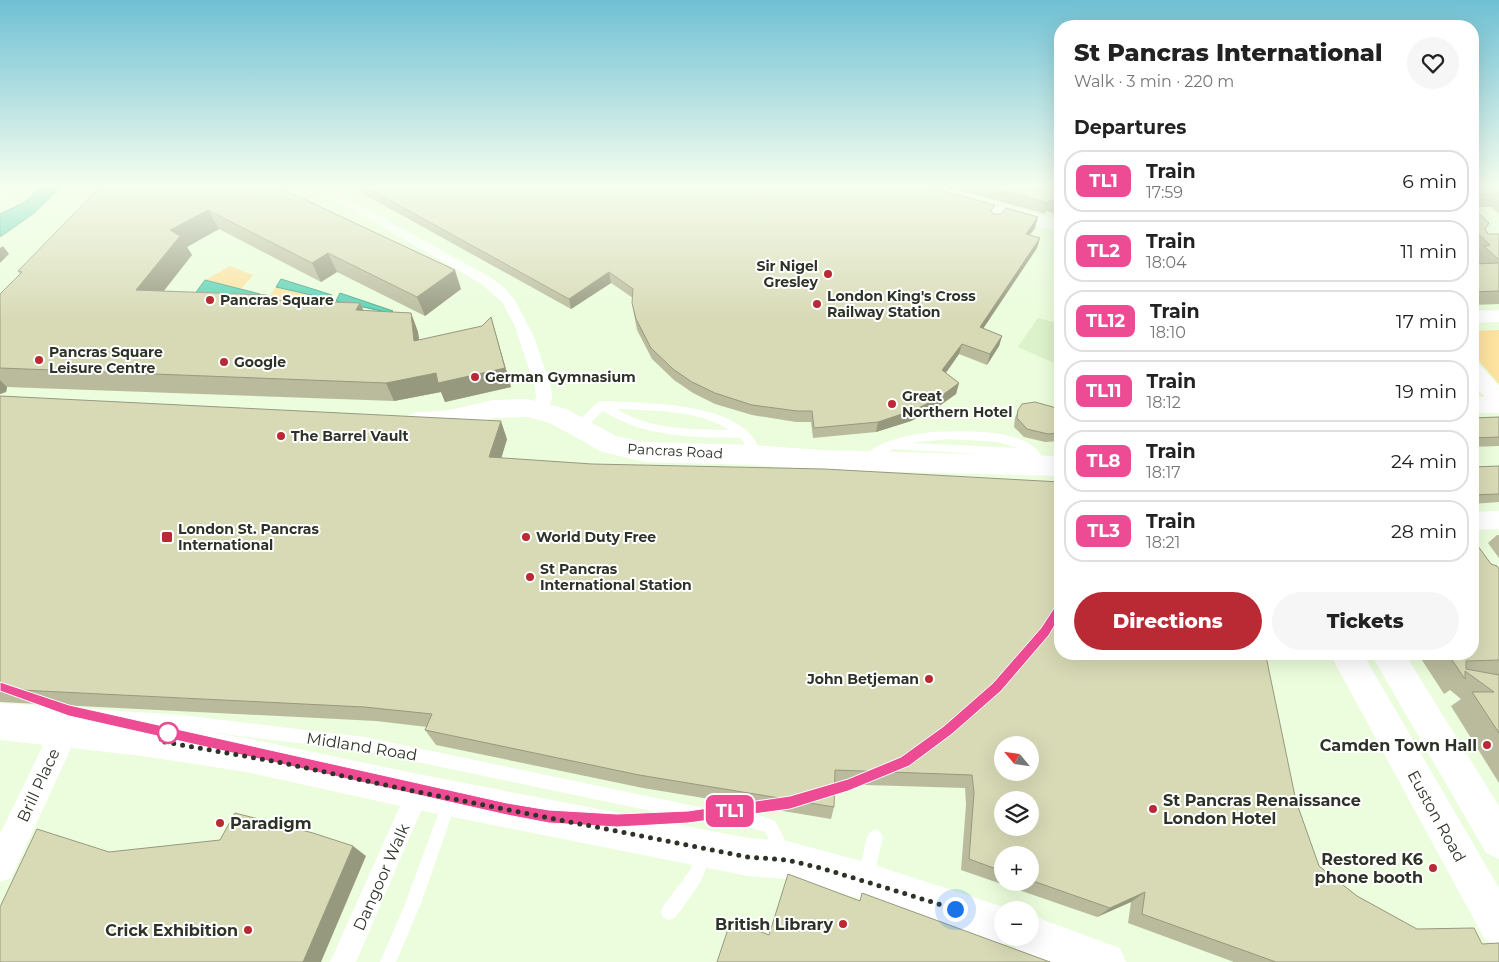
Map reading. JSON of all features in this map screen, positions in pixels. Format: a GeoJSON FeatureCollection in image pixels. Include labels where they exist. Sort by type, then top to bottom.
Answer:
{"type":"FeatureCollection","features":[{"type":"Feature","properties":{"kind":"main road","name":"Pancras Road"},"geometry":{"type":"LineString","coordinates":[[396,422],[444,420],[481,411],[507,408],[540,410],[558,416],[603,442],[633,450],[750,444],[821,460],[877,452],[1045,462]]}},
{"type":"Feature","properties":{"kind":"main road","name":"Euston Road"},"geometry":{"type":"LineString","coordinates":[[1349,660],[1494,908]]}},
{"type":"Feature","properties":{"kind":"main road"},"geometry":{"type":"LineString","coordinates":[[1391,660],[1499,840]]}},
{"type":"Feature","properties":{"kind":"main road","name":"Midland Road"},"geometry":{"type":"LineString","coordinates":[[0,724],[142,739],[326,771],[434,796],[711,832],[760,859],[783,852],[865,881],[994,922]]}},
{"type":"Feature","properties":{"kind":"main road"},"geometry":{"type":"LineString","coordinates":[[1039,938],[1106,962]]}},
{"type":"Feature","properties":{"kind":"street"},"geometry":{"type":"LineString","coordinates":[[398,231],[485,280],[500,292],[514,309],[521,322],[542,382],[544,394],[540,410]]}},
{"type":"Feature","properties":{"kind":"street"},"geometry":{"type":"LineString","coordinates":[[1479,317],[1499,316]]}},
{"type":"Feature","properties":{"kind":"street"},"geometry":{"type":"LineString","coordinates":[[1479,377],[1499,400]]}},
{"type":"Feature","properties":{"kind":"street"},"geometry":{"type":"LineString","coordinates":[[1479,405],[1499,405]]}},
{"type":"Feature","properties":{"kind":"street"},"geometry":{"type":"LineString","coordinates":[[1479,521],[1499,520]]}},
{"type":"Feature","properties":{"kind":"street","name":"Brill Place"},"geometry":{"type":"LineString","coordinates":[[0,867],[10,823],[65,731]]}},
{"type":"Feature","properties":{"kind":"street","name":"Dangoor Walk"},"geometry":{"type":"LineString","coordinates":[[343,962],[434,796]]}},
{"type":"Feature","properties":{"kind":"lane"},"geometry":{"type":"LineString","coordinates":[[579,427],[602,405],[644,407],[709,415],[731,424],[750,444]]}},
{"type":"Feature","properties":{"kind":"lane"},"geometry":{"type":"LineString","coordinates":[[602,405],[617,416],[636,425],[750,444]]}},
{"type":"Feature","properties":{"kind":"lane","name":"Midland Road"},"geometry":{"type":"LineString","coordinates":[[0,710],[182,722],[365,744],[711,832]]}},
{"type":"Feature","properties":{"kind":"lane"},"geometry":{"type":"LineString","coordinates":[[388,962],[412,906],[434,796]]}},
{"type":"Feature","properties":{"kind":"lane"},"geometry":{"type":"LineString","coordinates":[[669,912],[684,895],[701,864],[711,832]]}},
{"type":"Feature","properties":{"kind":"lane"},"geometry":{"type":"LineString","coordinates":[[865,881],[875,836]]}},
{"type":"Feature","properties":{"kind":"shaded area"},"geometry":{"type":"Polygon","coordinates":[[[230,266],[253,275],[241,289],[205,280],[230,266]]]}},
{"type":"Feature","properties":{"kind":"shaded area"},"geometry":{"type":"Polygon","coordinates":[[[276,287],[329,299],[322,312],[259,310],[276,287]]]}},
{"type":"Feature","properties":{"kind":"shaded area"},"geometry":{"type":"Polygon","coordinates":[[[1038,318],[1054,322],[1054,363],[1018,347],[1038,318]]]}},
{"type":"Feature","properties":{"kind":"shaded area"},"geometry":{"type":"Polygon","coordinates":[[[1499,330],[1499,384],[1479,361],[1479,331],[1499,330]]]}},
{"type":"Feature","properties":{"kind":"water"},"geometry":{"type":"Polygon","coordinates":[[[0,231],[9,231],[0,237],[0,231]]]}},
{"type":"Feature","properties":{"kind":"water"},"geometry":{"type":"Polygon","coordinates":[[[281,279],[332,295],[329,299],[276,287],[281,279]]]}},
{"type":"Feature","properties":{"kind":"water"},"geometry":{"type":"Polygon","coordinates":[[[205,280],[260,294],[255,301],[194,295],[205,280]]]}},
{"type":"Feature","properties":{"kind":"water"},"geometry":{"type":"Polygon","coordinates":[[[340,293],[393,311],[390,313],[336,301],[340,293]]]}},
{"type":"Feature","properties":{"kind":"building"},"geometry":{"type":"Polygon","coordinates":[[[57,231],[171,231],[180,236],[136,290],[267,295],[263,300],[360,303],[356,310],[411,313],[414,341],[482,326],[491,317],[505,368],[438,383],[436,373],[386,383],[0,368],[0,294],[22,272],[18,271],[57,231]]]}},
{"type":"Feature","properties":{"kind":"building"},"geometry":{"type":"Polygon","coordinates":[[[249,231],[372,231],[455,270],[417,297],[328,253],[312,263],[249,231]]]}},
{"type":"Feature","properties":{"kind":"building","name":"London King's Cross Railway Station"},"geometry":{"type":"Polygon","coordinates":[[[445,231],[1028,231],[1026,234],[1040,238],[980,327],[1002,336],[990,354],[962,344],[942,370],[959,383],[937,399],[914,410],[878,422],[814,428],[812,411],[752,405],[715,393],[692,382],[673,369],[651,348],[636,319],[632,303],[633,289],[609,272],[569,299],[445,231]]]}},
{"type":"Feature","properties":{"kind":"building"},"geometry":{"type":"Polygon","coordinates":[[[1479,231],[1486,231],[1488,234],[1499,234],[1499,260],[1484,246],[1490,245],[1479,235],[1479,231]]]}},
{"type":"Feature","properties":{"kind":"building"},"geometry":{"type":"Polygon","coordinates":[[[1499,263],[1499,291],[1479,292],[1479,264],[1499,263]]]}},
{"type":"Feature","properties":{"kind":"building","name":"St Pancras International Station"},"geometry":{"type":"Polygon","coordinates":[[[0,396],[501,421],[489,457],[592,464],[824,469],[1054,482],[1054,660],[1267,660],[1296,801],[1319,866],[1357,896],[1417,929],[1474,928],[1482,944],[1499,943],[1499,962],[1276,962],[1142,914],[1145,892],[1110,908],[1039,883],[1039,846],[994,846],[994,868],[969,859],[974,793],[972,775],[835,770],[834,807],[639,775],[425,730],[432,714],[364,707],[0,689],[0,396]]]}},
{"type":"Feature","properties":{"kind":"building"},"geometry":{"type":"Polygon","coordinates":[[[1035,402],[1054,408],[1054,434],[1027,429],[1017,418],[1018,410],[1022,404],[1035,402]]]}},
{"type":"Feature","properties":{"kind":"building"},"geometry":{"type":"Polygon","coordinates":[[[1499,417],[1499,437],[1479,438],[1479,418],[1499,417]]]}},
{"type":"Feature","properties":{"kind":"building"},"geometry":{"type":"Polygon","coordinates":[[[1499,466],[1499,494],[1479,495],[1479,467],[1499,466]]]}},
{"type":"Feature","properties":{"kind":"building"},"geometry":{"type":"Polygon","coordinates":[[[1479,548],[1491,564],[1499,569],[1499,660],[1466,661],[1466,669],[1499,675],[1499,733],[1472,692],[1494,692],[1465,671],[1465,679],[1452,660],[1479,660],[1479,548]]]}},
{"type":"Feature","properties":{"kind":"building"},"geometry":{"type":"Polygon","coordinates":[[[235,813],[313,833],[353,846],[303,962],[0,962],[0,907],[37,829],[109,852],[220,840],[235,813]]]}},
{"type":"Feature","properties":{"kind":"building","name":"British Library"},"geometry":{"type":"Polygon","coordinates":[[[788,874],[860,901],[862,893],[994,941],[994,946],[1006,946],[1050,962],[717,962],[731,920],[769,935],[788,874]]]}},
{"type":"Feature","properties":{"kind":"train","name":"TL1"},"geometry":{"type":"LineString","coordinates":[[0,687],[69,710],[507,809],[549,816],[617,821],[688,817],[790,803],[848,785],[905,762],[948,730],[997,687],[1045,631],[1054,617]]}},
{"type":"Feature","properties":{"kind":"place","name":"Sir Nigel Gresley"},"geometry":{"type":"Point","coordinates":[828,274]}},
{"type":"Feature","properties":{"kind":"place","name":"Pancras Square"},"geometry":{"type":"Point","coordinates":[210,300]}},
{"type":"Feature","properties":{"kind":"place","name":"London King's Cross Railway Station"},"geometry":{"type":"Point","coordinates":[817,304]}},
{"type":"Feature","properties":{"kind":"place","name":"Pancras Square Leisure Centre"},"geometry":{"type":"Point","coordinates":[39,360]}},
{"type":"Feature","properties":{"kind":"place","name":"Google"},"geometry":{"type":"Point","coordinates":[224,362]}},
{"type":"Feature","properties":{"kind":"place","name":"German Gymnasium"},"geometry":{"type":"Point","coordinates":[475,377]}},
{"type":"Feature","properties":{"kind":"place","name":"Great Northern Hotel"},"geometry":{"type":"Point","coordinates":[892,404]}},
{"type":"Feature","properties":{"kind":"place","name":"The Barrel Vault"},"geometry":{"type":"Point","coordinates":[281,436]}},
{"type":"Feature","properties":{"kind":"place","name":"London St. Pancras International"},"geometry":{"type":"Point","coordinates":[167,537]}},
{"type":"Feature","properties":{"kind":"place","name":"World Duty Free"},"geometry":{"type":"Point","coordinates":[526,537]}},
{"type":"Feature","properties":{"kind":"place","name":"St Pancras International Station"},"geometry":{"type":"Point","coordinates":[530,577]}},
{"type":"Feature","properties":{"kind":"place","name":"John Betjeman"},"geometry":{"type":"Point","coordinates":[929,679]}},
{"type":"Feature","properties":{"kind":"place","name":"Camden Town Hall"},"geometry":{"type":"Point","coordinates":[1487,745]}},
{"type":"Feature","properties":{"kind":"place","name":"St Pancras Renaissance London Hotel"},"geometry":{"type":"Point","coordinates":[1153,809]}},
{"type":"Feature","properties":{"kind":"place","name":"Paradigm"},"geometry":{"type":"Point","coordinates":[220,823]}},
{"type":"Feature","properties":{"kind":"place","name":"Restored K6 phone booth"},"geometry":{"type":"Point","coordinates":[1433,868]}},
{"type":"Feature","properties":{"kind":"place","name":"British Library"},"geometry":{"type":"Point","coordinates":[843,924]}},
{"type":"Feature","properties":{"kind":"place","name":"Crick Exhibition"},"geometry":{"type":"Point","coordinates":[248,930]}},
{"type":"Feature","properties":{"kind":"route"},"geometry":{"type":"LineString","coordinates":[[168,733],[159,741],[246,755],[418,792],[670,840],[748,857],[787,860],[821,868],[955,909]]}}]}
